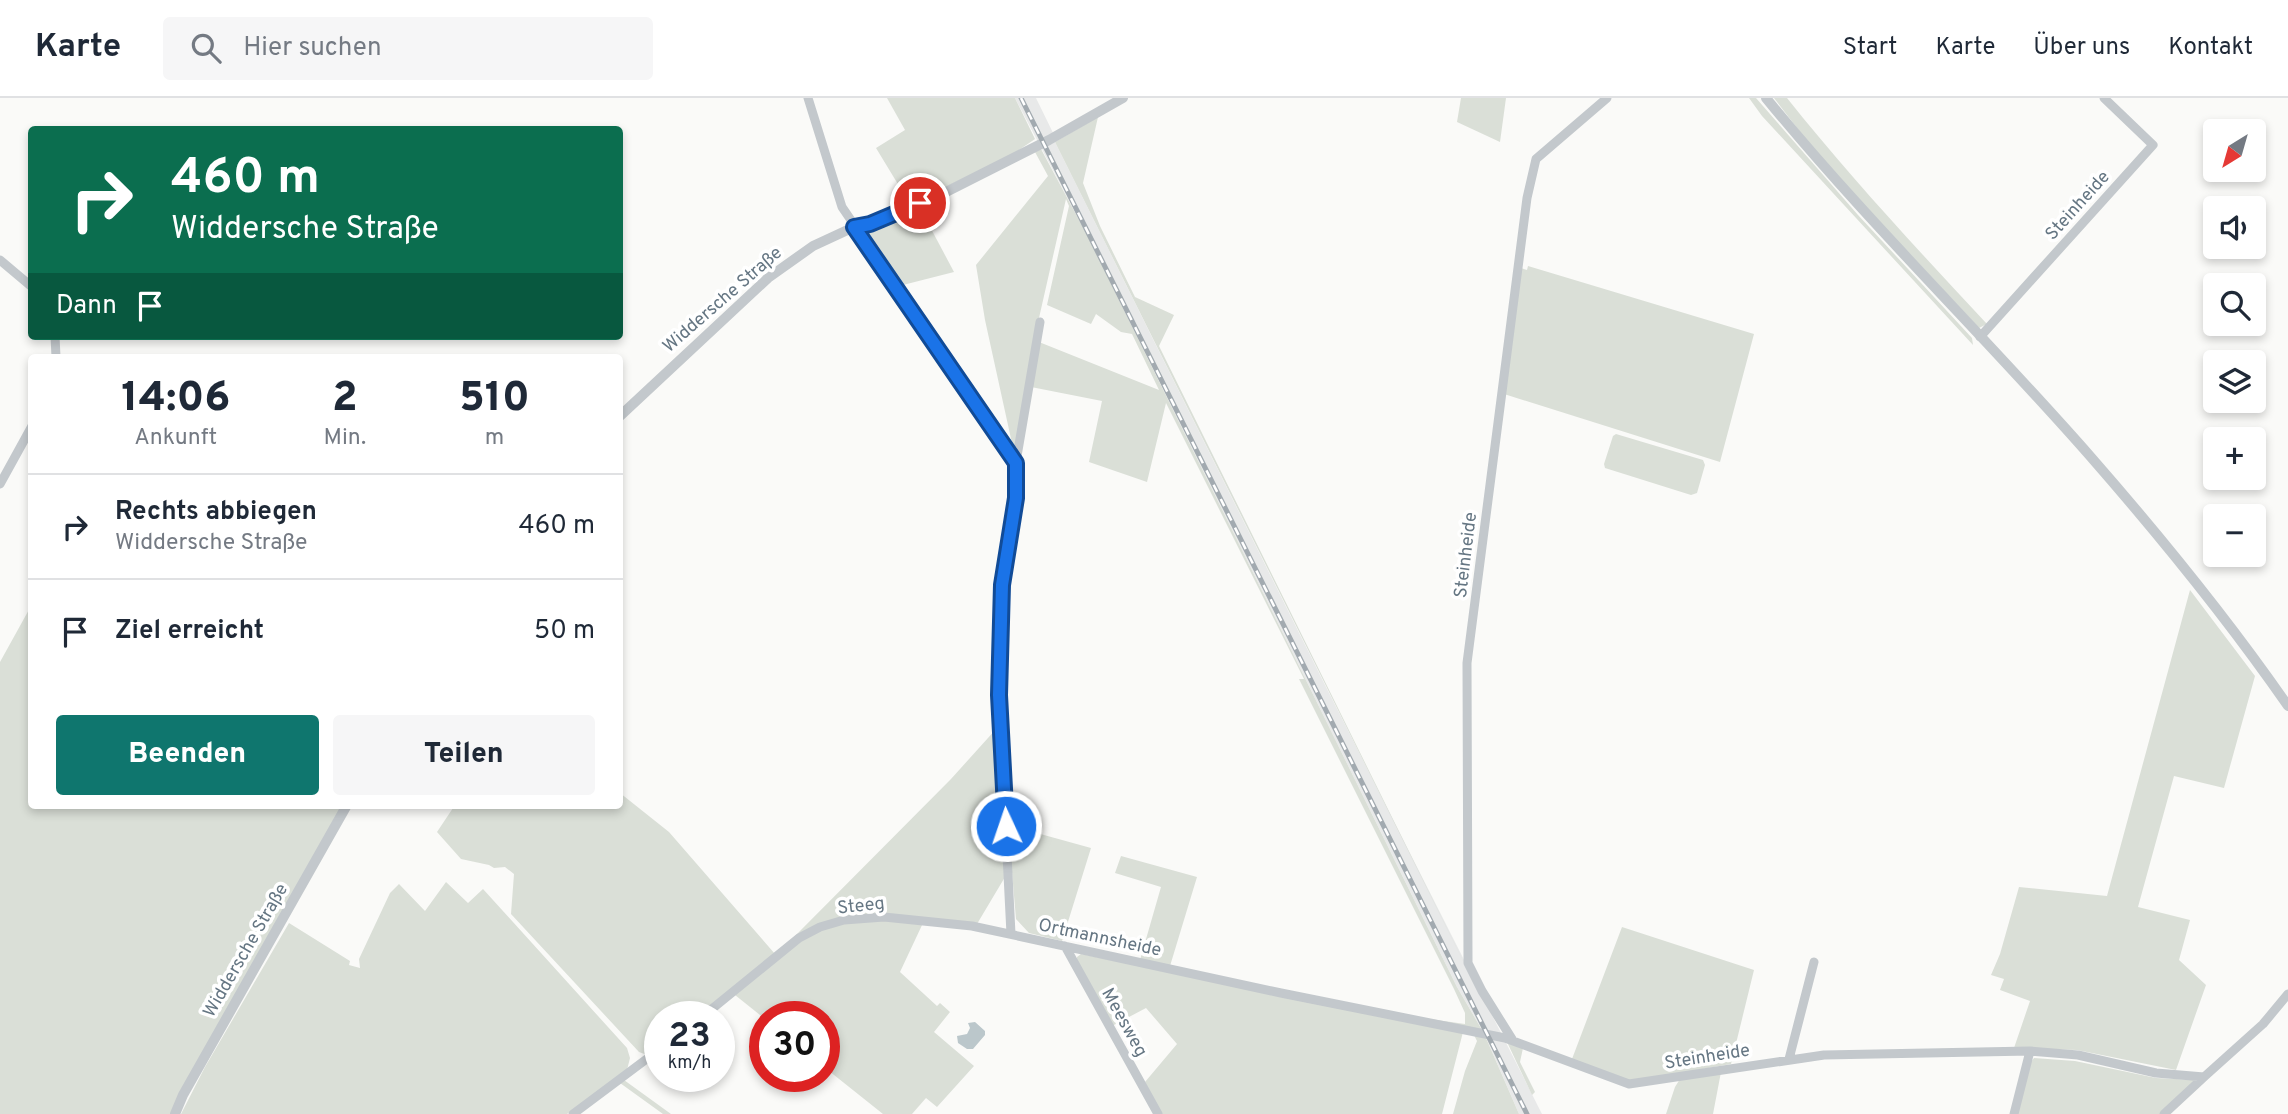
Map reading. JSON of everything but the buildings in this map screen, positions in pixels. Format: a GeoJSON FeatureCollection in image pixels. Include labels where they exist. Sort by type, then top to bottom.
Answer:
{"type":"FeatureCollection","features":[{"type":"Feature","properties":{"kind":"street"},"geometry":{"type":"LineString","coordinates":[[808,98],[842,207],[1016,463]]}},
{"type":"Feature","properties":{"kind":"street","name":"Widdersche Straße"},"geometry":{"type":"LineString","coordinates":[[623,413],[768,278],[813,246],[854,227],[870,224],[946,192],[1123,98]]}},
{"type":"Feature","properties":{"kind":"street","name":"Steinheide"},"geometry":{"type":"LineString","coordinates":[[1512,1039],[1468,963],[1467,663],[1527,198],[1536,159],[1607,98]]}},
{"type":"Feature","properties":{"kind":"street"},"geometry":{"type":"LineString","coordinates":[[1766,98],[1851,198],[2089,454],[2220,612],[2288,706]]}},
{"type":"Feature","properties":{"kind":"street","name":"Steinheide"},"geometry":{"type":"LineString","coordinates":[[1980,337],[2153,145],[2104,98]]}},
{"type":"Feature","properties":{"kind":"street"},"geometry":{"type":"LineString","coordinates":[[0,260],[28,284]]}},
{"type":"Feature","properties":{"kind":"street","name":"Ortmannsheide"},"geometry":{"type":"LineString","coordinates":[[1040,322],[1016,463],[1016,498],[1002,585],[999,695],[1011,934],[1482,1034]]}},
{"type":"Feature","properties":{"kind":"street"},"geometry":{"type":"LineString","coordinates":[[0,484],[28,433]]}},
{"type":"Feature","properties":{"kind":"street","name":"Widdersche Straße"},"geometry":{"type":"LineString","coordinates":[[174,1114],[346,809]]}},
{"type":"Feature","properties":{"kind":"street","name":"Steeg"},"geometry":{"type":"LineString","coordinates":[[722,1001],[799,938],[844,920],[884,917],[972,926],[1011,934]]}},
{"type":"Feature","properties":{"kind":"street","name":"Meesweg"},"geometry":{"type":"LineString","coordinates":[[1065,946],[1158,1114]]}},
{"type":"Feature","properties":{"kind":"street"},"geometry":{"type":"LineString","coordinates":[[1789,1059],[1814,962]]}},
{"type":"Feature","properties":{"kind":"street"},"geometry":{"type":"LineString","coordinates":[[2164,1114],[2263,1024],[2288,994]]}},
{"type":"Feature","properties":{"kind":"street","name":"Steinheide"},"geometry":{"type":"LineString","coordinates":[[1482,1034],[1512,1039],[1629,1084],[1824,1055],[2030,1051],[2078,1055],[2156,1073],[2204,1077]]}},
{"type":"Feature","properties":{"kind":"street"},"geometry":{"type":"LineString","coordinates":[[2014,1114],[2030,1051]]}},
{"type":"Feature","properties":{"kind":"street"},"geometry":{"type":"LineString","coordinates":[[573,1114],[644,1061]]}},
{"type":"Feature","properties":{"kind":"shaded area"},"geometry":{"type":"Polygon","coordinates":[[[887,98],[1015,98],[1035,139],[1010,156],[910,204],[876,148],[905,130],[887,98]]]}},
{"type":"Feature","properties":{"kind":"shaded area"},"geometry":{"type":"Polygon","coordinates":[[[1015,98],[1036,98],[1057,141],[1055,142],[1326,687],[1542,1114],[1519,1114],[1484,1033],[1457,987],[1086,233],[1015,98]]]}},
{"type":"Feature","properties":{"kind":"shaded area"},"geometry":{"type":"Polygon","coordinates":[[[1461,98],[1506,98],[1500,142],[1457,122],[1461,98]]]}},
{"type":"Feature","properties":{"kind":"shaded area"},"geometry":{"type":"Polygon","coordinates":[[[1749,98],[1756,98],[1858,215],[1972,338],[1973,345],[1762,116],[1749,98]]]}},
{"type":"Feature","properties":{"kind":"shaded area"},"geometry":{"type":"Polygon","coordinates":[[[1774,98],[1787,98],[1860,185],[1987,324],[1979,328],[1824,163],[1774,98]]]}},
{"type":"Feature","properties":{"kind":"shaded area"},"geometry":{"type":"Polygon","coordinates":[[[1098,117],[1083,183],[1100,226],[1135,297],[1174,315],[1159,346],[1472,979],[1055,142],[1098,117]]]}},
{"type":"Feature","properties":{"kind":"shaded area"},"geometry":{"type":"Polygon","coordinates":[[[1041,149],[1086,233],[1457,987],[1482,1030],[1423,1018],[1465,1024],[1465,1013],[1454,989],[1299,679],[1304,679],[1166,403],[1147,482],[1089,462],[1102,401],[1031,387],[1039,342],[1159,390],[1132,334],[1121,332],[1096,314],[1091,324],[1047,305],[1069,206],[1066,199],[1034,340],[1015,457],[985,320],[976,265],[1048,176],[1035,152],[1041,149]]]}},
{"type":"Feature","properties":{"kind":"shaded area"},"geometry":{"type":"Polygon","coordinates":[[[920,208],[954,272],[899,286],[869,242],[869,233],[920,208]]]}},
{"type":"Feature","properties":{"kind":"shaded area"},"geometry":{"type":"Polygon","coordinates":[[[1528,266],[1754,334],[1720,462],[1504,394],[1521,268],[1527,270],[1528,266]]]}},
{"type":"Feature","properties":{"kind":"shaded area"},"geometry":{"type":"Polygon","coordinates":[[[1616,434],[1703,460],[1705,465],[1697,493],[1691,495],[1605,468],[1613,436],[1616,434]]]}},
{"type":"Feature","properties":{"kind":"shaded area"},"geometry":{"type":"Polygon","coordinates":[[[2190,590],[2255,676],[2224,788],[2174,776],[2138,907],[2190,920],[2179,960],[2206,985],[2176,1070],[2077,1050],[2014,1048],[2030,1001],[2000,990],[2004,979],[1991,975],[2000,954],[2019,887],[2107,896],[2190,590]]]}},
{"type":"Feature","properties":{"kind":"shaded area"},"geometry":{"type":"Polygon","coordinates":[[[28,611],[28,809],[342,809],[171,1114],[0,1114],[0,662],[28,611]]]}},
{"type":"Feature","properties":{"kind":"shaded area"},"geometry":{"type":"Polygon","coordinates":[[[997,728],[1005,877],[977,924],[876,914],[795,936],[951,779],[997,728]]]}},
{"type":"Feature","properties":{"kind":"shaded area"},"geometry":{"type":"Polygon","coordinates":[[[623,795],[669,832],[775,954],[717,1001],[644,1001],[644,1054],[639,1052],[511,914],[514,874],[505,867],[494,868],[461,859],[437,832],[452,809],[623,809],[623,795]]]}},
{"type":"Feature","properties":{"kind":"shaded area"},"geometry":{"type":"Polygon","coordinates":[[[1008,825],[1091,848],[1062,941],[1029,933],[1016,919],[1008,825]]]}},
{"type":"Feature","properties":{"kind":"shaded area"},"geometry":{"type":"Polygon","coordinates":[[[1121,856],[1197,877],[1170,966],[1140,960],[1161,887],[1115,873],[1121,856]]]}},
{"type":"Feature","properties":{"kind":"shaded area"},"geometry":{"type":"Polygon","coordinates":[[[446,882],[468,903],[483,889],[627,1048],[630,1058],[627,1070],[567,1114],[181,1114],[205,1067],[289,923],[350,961],[349,965],[360,968],[359,959],[390,893],[399,884],[425,911],[446,882]]]}},
{"type":"Feature","properties":{"kind":"shaded area"},"geometry":{"type":"Polygon","coordinates":[[[863,921],[923,923],[900,972],[937,1006],[940,1003],[950,1012],[934,1032],[974,1066],[937,1107],[926,1098],[912,1114],[883,1114],[840,1080],[840,1001],[749,1001],[749,1006],[735,995],[802,939],[826,928],[863,921]]]}},
{"type":"Feature","properties":{"kind":"shaded area"},"geometry":{"type":"Polygon","coordinates":[[[1622,927],[1754,970],[1731,1064],[1629,1082],[1572,1059],[1622,927]]]}},
{"type":"Feature","properties":{"kind":"shaded area"},"geometry":{"type":"Polygon","coordinates":[[[1081,954],[1463,1032],[1442,1114],[1161,1114],[1145,1082],[1177,1044],[1146,1008],[1112,1026],[1077,962],[1077,957],[1081,954]]]}},
{"type":"Feature","properties":{"kind":"shaded area"},"geometry":{"type":"Polygon","coordinates":[[[975,1022],[985,1031],[985,1035],[973,1049],[967,1049],[958,1043],[957,1036],[967,1034],[970,1028],[968,1023],[975,1022]]]}},
{"type":"Feature","properties":{"kind":"shaded area"},"geometry":{"type":"Polygon","coordinates":[[[1474,1035],[1486,1038],[1519,1114],[1453,1114],[1477,1041],[1474,1035]]]}},
{"type":"Feature","properties":{"kind":"shaded area"},"geometry":{"type":"Polygon","coordinates":[[[1507,1042],[1523,1048],[1520,1062],[1535,1092],[1532,1095],[1507,1042]]]}},
{"type":"Feature","properties":{"kind":"shaded area"},"geometry":{"type":"Polygon","coordinates":[[[2034,1058],[2075,1061],[2156,1078],[2196,1080],[2160,1114],[2017,1114],[2028,1066],[2034,1058]]]}},
{"type":"Feature","properties":{"kind":"shaded area"},"geometry":{"type":"Polygon","coordinates":[[[1721,1072],[1713,1114],[1666,1114],[1680,1079],[1721,1072]]]}},
{"type":"Feature","properties":{"kind":"shaded area"},"geometry":{"type":"Polygon","coordinates":[[[624,1080],[671,1114],[663,1114],[620,1083],[624,1080]]]}},
{"type":"Feature","properties":{"kind":"railway"},"geometry":{"type":"LineString","coordinates":[[1021,98],[1527,1114]]}},
{"type":"Feature","properties":{"kind":"route"},"geometry":{"type":"LineString","coordinates":[[920,203],[870,224],[854,227],[1016,463],[1016,498],[1002,585],[999,695],[1006,826]]}}]}
